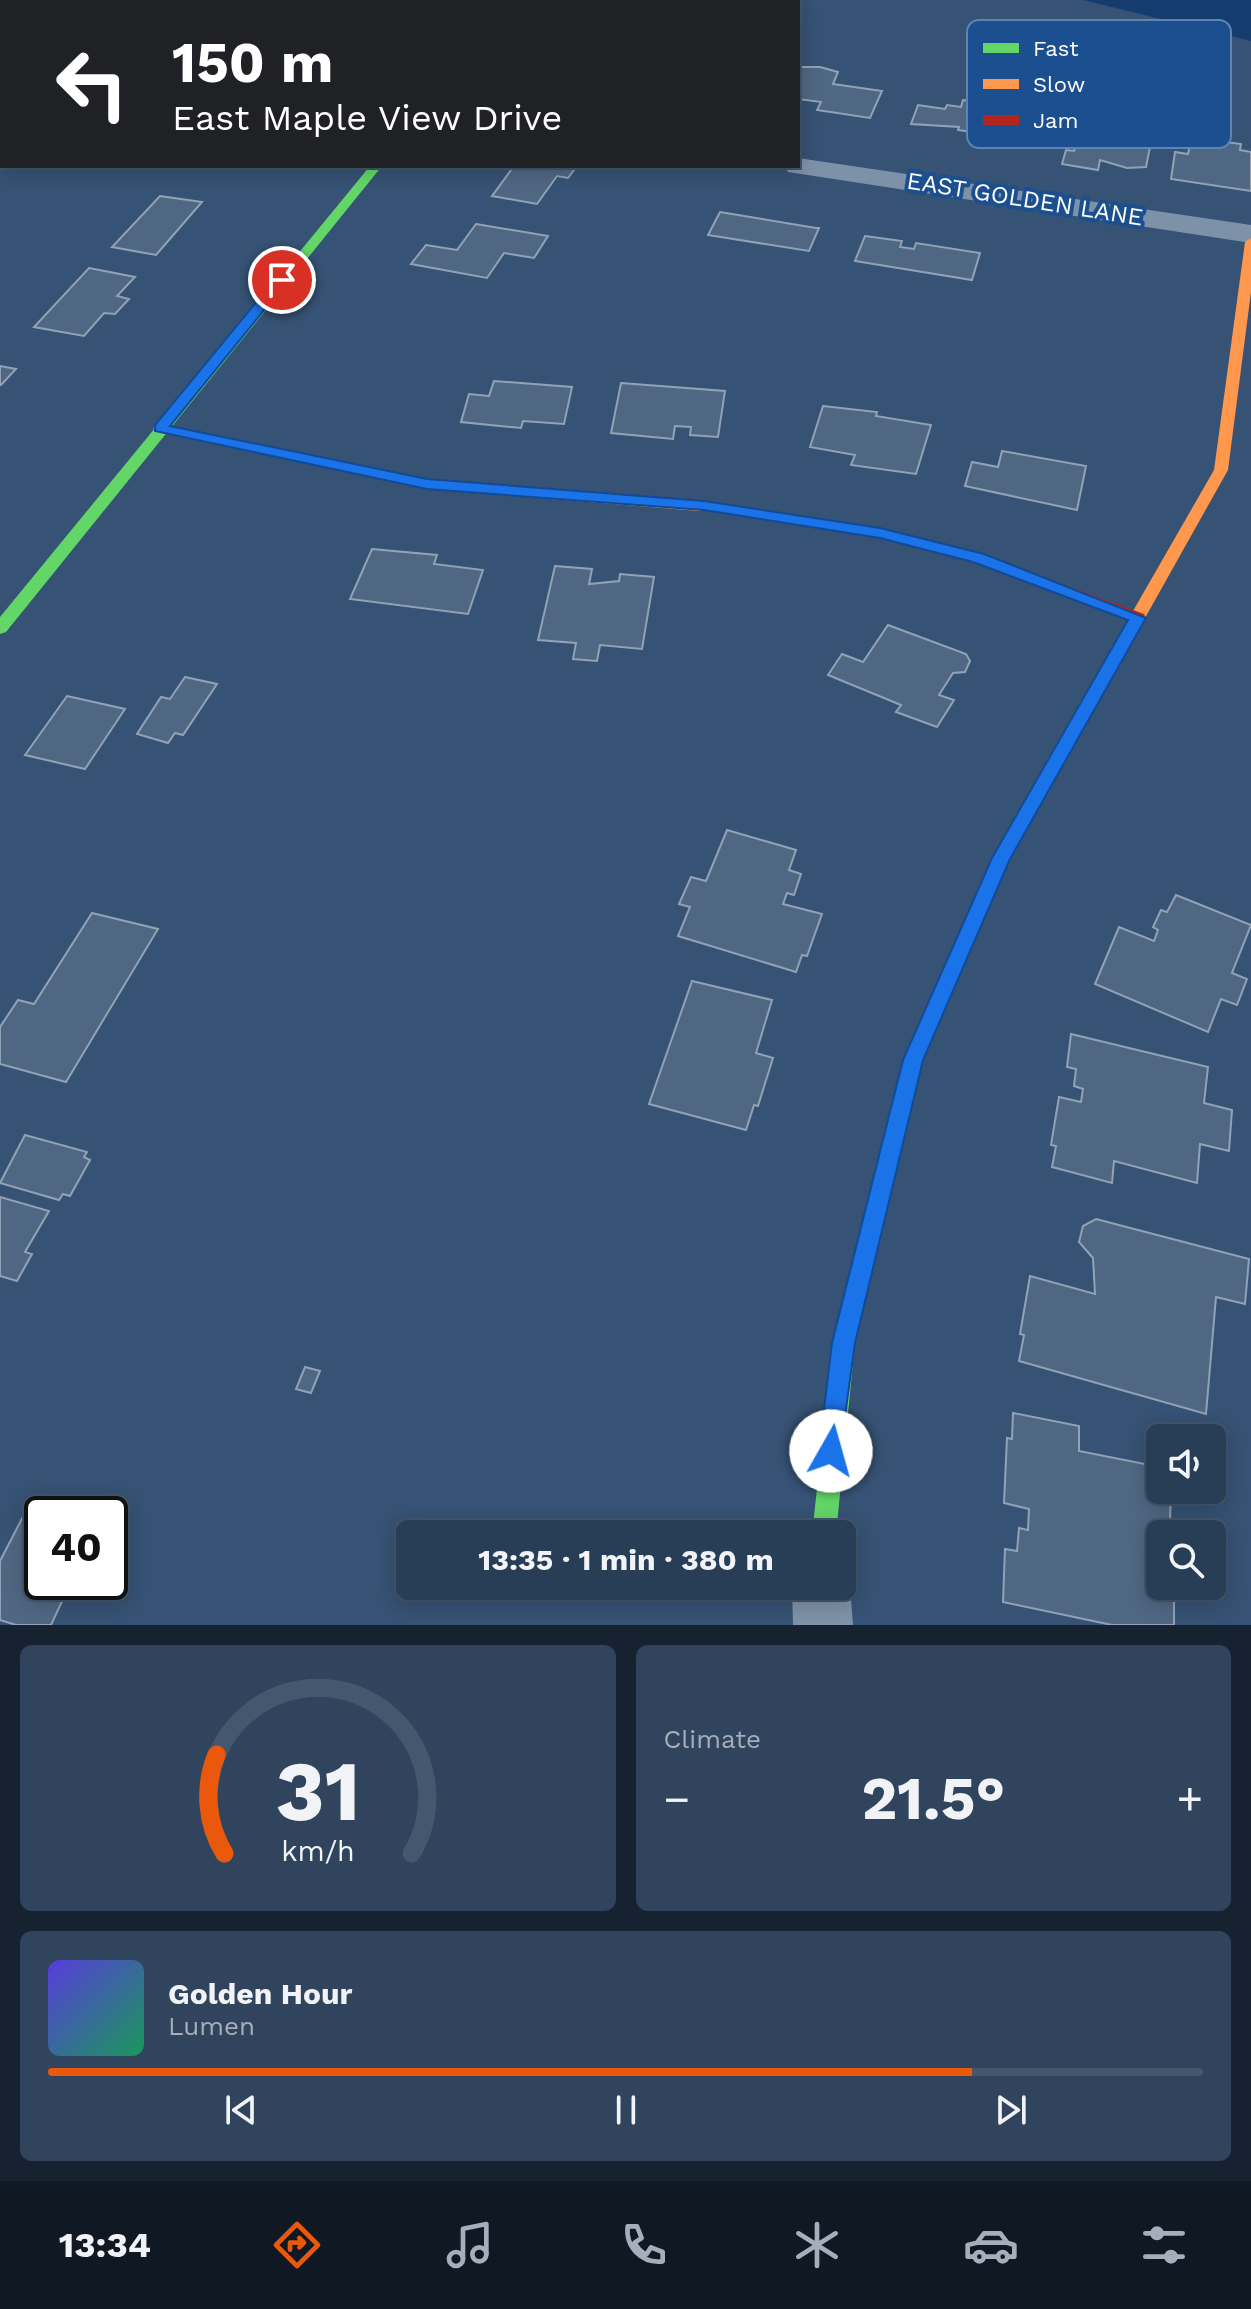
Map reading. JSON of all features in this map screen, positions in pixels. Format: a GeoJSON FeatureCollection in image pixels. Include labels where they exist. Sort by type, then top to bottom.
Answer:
{"type":"FeatureCollection","features":[{"type":"Feature","properties":{"kind":"street","name":"EAST GOLDEN LANE"},"geometry":{"type":"LineString","coordinates":[[800,166],[1251,234]]}},
{"type":"Feature","properties":{"kind":"street"},"geometry":{"type":"LineString","coordinates":[[0,628],[374,168]]}},
{"type":"Feature","properties":{"kind":"street"},"geometry":{"type":"LineString","coordinates":[[825,1520],[844,1343],[913,1060],[1001,858],[1221,470],[1251,242]]}},
{"type":"Feature","properties":{"kind":"street"},"geometry":{"type":"LineString","coordinates":[[160,428],[427,484],[704,506],[880,533],[978,558],[1138,618]]}},
{"type":"Feature","properties":{"kind":"street"},"geometry":{"type":"LineString","coordinates":[[822,1600],[823,1625]]}},
{"type":"Feature","properties":{"kind":"water"},"geometry":{"type":"Polygon","coordinates":[[[1083,0],[1251,0],[1251,41],[1231,36],[1231,20],[1165,20],[1083,0]]]}},
{"type":"Feature","properties":{"kind":"building"},"geometry":{"type":"Polygon","coordinates":[[[801,67],[820,67],[838,72],[833,84],[882,91],[870,118],[817,110],[821,102],[800,99],[801,67]]]}},
{"type":"Feature","properties":{"kind":"building"},"geometry":{"type":"Polygon","coordinates":[[[963,100],[967,101],[967,131],[958,130],[959,127],[911,124],[918,105],[945,109],[947,105],[961,107],[963,100]]]}},
{"type":"Feature","properties":{"kind":"building"},"geometry":{"type":"Polygon","coordinates":[[[1231,143],[1241,144],[1240,150],[1251,152],[1251,191],[1171,179],[1175,152],[1188,154],[1189,148],[1231,148],[1231,143]]]}},
{"type":"Feature","properties":{"kind":"building"},"geometry":{"type":"Polygon","coordinates":[[[1075,148],[1150,148],[1146,167],[1127,168],[1100,160],[1098,170],[1062,164],[1066,150],[1074,151],[1075,148]]]}},
{"type":"Feature","properties":{"kind":"building"},"geometry":{"type":"Polygon","coordinates":[[[513,168],[576,168],[568,178],[557,176],[537,204],[492,196],[513,168]]]}},
{"type":"Feature","properties":{"kind":"building"},"geometry":{"type":"Polygon","coordinates":[[[160,196],[202,202],[156,255],[112,247],[160,196]]]}},
{"type":"Feature","properties":{"kind":"building"},"geometry":{"type":"Polygon","coordinates":[[[720,212],[819,228],[809,251],[708,235],[720,212]]]}},
{"type":"Feature","properties":{"kind":"building"},"geometry":{"type":"Polygon","coordinates":[[[476,224],[548,236],[534,258],[504,253],[487,278],[411,264],[426,245],[457,250],[476,224]]]}},
{"type":"Feature","properties":{"kind":"building"},"geometry":{"type":"Polygon","coordinates":[[[865,236],[902,241],[900,247],[914,249],[916,243],[980,253],[972,280],[855,261],[865,236]]]}},
{"type":"Feature","properties":{"kind":"building"},"geometry":{"type":"Polygon","coordinates":[[[89,268],[135,277],[117,296],[129,299],[115,314],[104,313],[84,336],[34,327],[89,268]]]}},
{"type":"Feature","properties":{"kind":"building"},"geometry":{"type":"Polygon","coordinates":[[[0,366],[16,369],[1,385],[0,385],[0,366]]]}},
{"type":"Feature","properties":{"kind":"building"},"geometry":{"type":"Polygon","coordinates":[[[494,381],[572,387],[564,424],[523,421],[521,428],[461,422],[469,394],[489,396],[494,381]]]}},
{"type":"Feature","properties":{"kind":"building"},"geometry":{"type":"Polygon","coordinates":[[[621,383],[725,391],[718,437],[690,435],[691,427],[675,426],[673,439],[611,433],[621,383]]]}},
{"type":"Feature","properties":{"kind":"building"},"geometry":{"type":"Polygon","coordinates":[[[823,406],[877,412],[876,416],[931,425],[916,474],[851,465],[855,455],[810,447],[823,406]]]}},
{"type":"Feature","properties":{"kind":"building"},"geometry":{"type":"Polygon","coordinates":[[[1002,451],[1086,466],[1077,510],[965,486],[972,462],[998,467],[1002,451]]]}},
{"type":"Feature","properties":{"kind":"building"},"geometry":{"type":"Polygon","coordinates":[[[372,549],[437,555],[434,564],[483,570],[468,614],[350,599],[372,549]]]}},
{"type":"Feature","properties":{"kind":"building"},"geometry":{"type":"Polygon","coordinates":[[[555,566],[592,569],[589,584],[619,581],[620,574],[654,577],[642,649],[600,645],[597,661],[573,659],[576,643],[538,640],[555,566]]]}},
{"type":"Feature","properties":{"kind":"building"},"geometry":{"type":"Polygon","coordinates":[[[888,625],[966,654],[970,661],[965,672],[953,673],[939,695],[954,700],[937,727],[896,712],[901,705],[828,675],[842,654],[863,662],[888,625]]]}},
{"type":"Feature","properties":{"kind":"building"},"geometry":{"type":"Polygon","coordinates":[[[185,677],[217,684],[183,735],[175,733],[168,743],[137,734],[161,697],[170,699],[185,677]]]}},
{"type":"Feature","properties":{"kind":"building"},"geometry":{"type":"Polygon","coordinates":[[[67,696],[125,709],[85,769],[25,755],[67,696]]]}},
{"type":"Feature","properties":{"kind":"building"},"geometry":{"type":"Polygon","coordinates":[[[727,830],[796,850],[789,870],[801,874],[794,895],[787,893],[783,904],[822,914],[807,956],[802,955],[796,972],[678,936],[690,907],[679,904],[691,877],[706,881],[727,830]]]}},
{"type":"Feature","properties":{"kind":"building"},"geometry":{"type":"Polygon","coordinates":[[[1176,895],[1251,925],[1232,973],[1247,979],[1237,1005],[1221,999],[1208,1032],[1095,984],[1119,927],[1154,941],[1158,930],[1153,927],[1161,910],[1167,912],[1176,895]]]}},
{"type":"Feature","properties":{"kind":"building"},"geometry":{"type":"Polygon","coordinates":[[[92,913],[158,929],[66,1082],[0,1064],[0,1027],[18,1000],[34,1004],[92,913]]]}},
{"type":"Feature","properties":{"kind":"building"},"geometry":{"type":"Polygon","coordinates":[[[692,981],[772,1000],[756,1053],[773,1058],[758,1106],[754,1105],[746,1130],[649,1104],[692,981]]]}},
{"type":"Feature","properties":{"kind":"building"},"geometry":{"type":"Polygon","coordinates":[[[1071,1034],[1208,1067],[1204,1103],[1232,1110],[1229,1151],[1200,1144],[1197,1183],[1114,1161],[1112,1183],[1052,1167],[1056,1146],[1051,1145],[1059,1097],[1081,1102],[1083,1089],[1074,1086],[1076,1069],[1067,1067],[1071,1034]]]}},
{"type":"Feature","properties":{"kind":"building"},"geometry":{"type":"Polygon","coordinates":[[[25,1135],[87,1152],[84,1157],[90,1160],[70,1196],[63,1194],[59,1200],[0,1183],[25,1135]]]}},
{"type":"Feature","properties":{"kind":"building"},"geometry":{"type":"Polygon","coordinates":[[[0,1197],[49,1211],[25,1252],[32,1254],[17,1281],[0,1276],[0,1197]]]}},
{"type":"Feature","properties":{"kind":"building"},"geometry":{"type":"Polygon","coordinates":[[[1096,1219],[1249,1259],[1245,1304],[1216,1297],[1206,1414],[1019,1361],[1024,1335],[1020,1334],[1030,1276],[1095,1294],[1093,1258],[1079,1242],[1083,1226],[1096,1219]]]}},
{"type":"Feature","properties":{"kind":"building"},"geometry":{"type":"Polygon","coordinates":[[[305,1367],[320,1371],[311,1393],[296,1389],[305,1367]]]}},
{"type":"Feature","properties":{"kind":"building"},"geometry":{"type":"Polygon","coordinates":[[[1013,1413],[1079,1426],[1079,1451],[1146,1464],[1146,1504],[1171,1504],[1170,1520],[1146,1520],[1146,1600],[1174,1600],[1174,1625],[1112,1625],[1003,1602],[1005,1549],[1017,1551],[1019,1528],[1028,1530],[1029,1509],[1004,1503],[1007,1438],[1012,1439],[1013,1413]]]}},
{"type":"Feature","properties":{"kind":"building"},"geometry":{"type":"Polygon","coordinates":[[[24,1515],[24,1600],[63,1600],[51,1625],[16,1625],[0,1620],[0,1561],[24,1515]]]}},
{"type":"Feature","properties":{"kind":"traffic: fast"},"geometry":{"type":"LineString","coordinates":[[0,628],[374,168]]}},
{"type":"Feature","properties":{"kind":"traffic: fast"},"geometry":{"type":"LineString","coordinates":[[825,1520],[844,1343],[913,1060],[1001,858],[1061,752]]}},
{"type":"Feature","properties":{"kind":"traffic: slow"},"geometry":{"type":"LineString","coordinates":[[1061,752],[1221,470],[1251,242]]}},
{"type":"Feature","properties":{"kind":"traffic: slow"},"geometry":{"type":"LineString","coordinates":[[160,428],[427,484],[699,506]]}},
{"type":"Feature","properties":{"kind":"traffic: jam"},"geometry":{"type":"LineString","coordinates":[[699,506],[880,533],[978,558],[1138,618]]}},
{"type":"Feature","properties":{"kind":"route"},"geometry":{"type":"LineString","coordinates":[[282,280],[160,428],[427,484],[704,506],[880,533],[978,558],[1138,618],[1001,858],[913,1060],[844,1343],[831,1451]]}}]}
